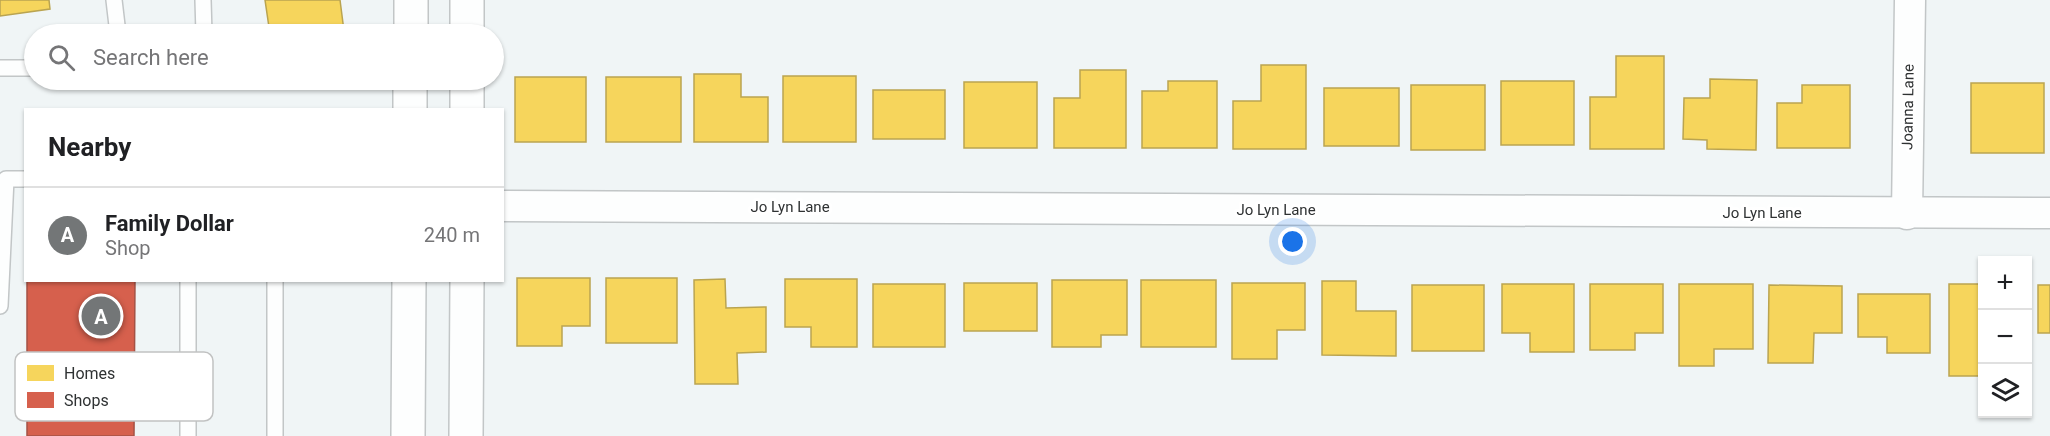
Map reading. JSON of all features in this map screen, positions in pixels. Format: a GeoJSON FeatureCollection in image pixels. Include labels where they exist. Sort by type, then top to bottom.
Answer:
{"type":"FeatureCollection","features":[{"type":"Feature","properties":{"kind":"main road"},"geometry":{"type":"LineString","coordinates":[[411,0],[411,24]]}},
{"type":"Feature","properties":{"kind":"main road"},"geometry":{"type":"LineString","coordinates":[[467,0],[467,24]]}},
{"type":"Feature","properties":{"kind":"main road"},"geometry":{"type":"LineString","coordinates":[[410,90],[410,108]]}},
{"type":"Feature","properties":{"kind":"main road"},"geometry":{"type":"LineString","coordinates":[[467,90],[467,108]]}},
{"type":"Feature","properties":{"kind":"main road"},"geometry":{"type":"LineString","coordinates":[[408,436],[409,282]]}},
{"type":"Feature","properties":{"kind":"main road"},"geometry":{"type":"LineString","coordinates":[[466,436],[467,282]]}},
{"type":"Feature","properties":{"kind":"street","name":"Joanna Lane"},"geometry":{"type":"LineString","coordinates":[[1907,214],[1910,0]]}},
{"type":"Feature","properties":{"kind":"street","name":"Jo Lyn Lane"},"geometry":{"type":"LineString","coordinates":[[504,206],[2050,213]]}},
{"type":"Feature","properties":{"kind":"lane"},"geometry":{"type":"LineString","coordinates":[[114,0],[117,24]]}},
{"type":"Feature","properties":{"kind":"lane"},"geometry":{"type":"LineString","coordinates":[[203,0],[204,24]]}},
{"type":"Feature","properties":{"kind":"lane"},"geometry":{"type":"LineString","coordinates":[[0,68],[24,68]]}},
{"type":"Feature","properties":{"kind":"lane"},"geometry":{"type":"LineString","coordinates":[[0,306],[6,179],[24,179]]}},
{"type":"Feature","properties":{"kind":"lane"},"geometry":{"type":"LineString","coordinates":[[188,282],[188,352]]}},
{"type":"Feature","properties":{"kind":"lane"},"geometry":{"type":"LineString","coordinates":[[275,282],[275,436]]}},
{"type":"Feature","properties":{"kind":"building: Homes"},"geometry":{"type":"Polygon","coordinates":[[[0,0],[49,0],[50,9],[0,16],[0,0]]]}},
{"type":"Feature","properties":{"kind":"building: Homes"},"geometry":{"type":"Polygon","coordinates":[[[265,0],[340,0],[343,24],[269,24],[265,0]]]}},
{"type":"Feature","properties":{"kind":"building: Homes"},"geometry":{"type":"Polygon","coordinates":[[[1616,56],[1664,56],[1664,149],[1590,149],[1590,97],[1616,97],[1616,56]]]}},
{"type":"Feature","properties":{"kind":"building: Homes"},"geometry":{"type":"Polygon","coordinates":[[[1261,65],[1306,65],[1306,149],[1233,149],[1233,101],[1261,101],[1261,65]]]}},
{"type":"Feature","properties":{"kind":"building: Homes"},"geometry":{"type":"Polygon","coordinates":[[[1080,70],[1126,70],[1126,148],[1054,148],[1054,98],[1080,98],[1080,70]]]}},
{"type":"Feature","properties":{"kind":"building: Homes"},"geometry":{"type":"Polygon","coordinates":[[[694,74],[741,74],[741,97],[768,97],[768,142],[694,142],[694,74]]]}},
{"type":"Feature","properties":{"kind":"building: Homes"},"geometry":{"type":"Polygon","coordinates":[[[783,76],[856,76],[856,142],[783,142],[783,76]]]}},
{"type":"Feature","properties":{"kind":"building: Homes"},"geometry":{"type":"Polygon","coordinates":[[[515,77],[586,77],[586,142],[515,142],[515,77]]]}},
{"type":"Feature","properties":{"kind":"building: Homes"},"geometry":{"type":"Polygon","coordinates":[[[606,77],[681,77],[681,142],[606,142],[606,77]]]}},
{"type":"Feature","properties":{"kind":"building: Homes"},"geometry":{"type":"Polygon","coordinates":[[[1710,79],[1757,80],[1756,150],[1707,149],[1707,140],[1683,139],[1684,98],[1710,98],[1710,79]]]}},
{"type":"Feature","properties":{"kind":"building: Homes"},"geometry":{"type":"Polygon","coordinates":[[[1168,81],[1217,81],[1217,148],[1142,148],[1142,91],[1168,91],[1168,81]]]}},
{"type":"Feature","properties":{"kind":"building: Homes"},"geometry":{"type":"Polygon","coordinates":[[[1501,81],[1574,81],[1574,145],[1501,145],[1501,81]]]}},
{"type":"Feature","properties":{"kind":"building: Homes"},"geometry":{"type":"Polygon","coordinates":[[[964,82],[1037,82],[1037,148],[964,148],[964,82]]]}},
{"type":"Feature","properties":{"kind":"building: Homes"},"geometry":{"type":"Polygon","coordinates":[[[1971,83],[2044,83],[2044,153],[1971,153],[1971,83]]]}},
{"type":"Feature","properties":{"kind":"building: Homes"},"geometry":{"type":"Polygon","coordinates":[[[1411,85],[1485,85],[1485,150],[1411,150],[1411,85]]]}},
{"type":"Feature","properties":{"kind":"building: Homes"},"geometry":{"type":"Polygon","coordinates":[[[1802,85],[1850,85],[1850,148],[1777,148],[1777,103],[1802,103],[1802,85]]]}},
{"type":"Feature","properties":{"kind":"building: Homes"},"geometry":{"type":"Polygon","coordinates":[[[1324,88],[1399,88],[1399,146],[1324,146],[1324,88]]]}},
{"type":"Feature","properties":{"kind":"building: Homes"},"geometry":{"type":"Polygon","coordinates":[[[873,90],[945,90],[945,139],[873,139],[873,90]]]}},
{"type":"Feature","properties":{"kind":"building: Homes"},"geometry":{"type":"Polygon","coordinates":[[[517,278],[590,278],[590,326],[562,326],[562,346],[517,346],[517,278]]]}},
{"type":"Feature","properties":{"kind":"building: Homes"},"geometry":{"type":"Polygon","coordinates":[[[606,278],[677,278],[677,343],[606,343],[606,278]]]}},
{"type":"Feature","properties":{"kind":"building: Homes"},"geometry":{"type":"Polygon","coordinates":[[[725,279],[726,308],[766,307],[766,352],[737,353],[738,384],[695,384],[694,280],[725,279]]]}},
{"type":"Feature","properties":{"kind":"building: Homes"},"geometry":{"type":"Polygon","coordinates":[[[785,279],[857,279],[857,347],[811,347],[811,327],[785,327],[785,279]]]}},
{"type":"Feature","properties":{"kind":"building: Homes"},"geometry":{"type":"Polygon","coordinates":[[[1052,280],[1127,280],[1127,335],[1101,335],[1101,347],[1052,347],[1052,280]]]}},
{"type":"Feature","properties":{"kind":"building: Homes"},"geometry":{"type":"Polygon","coordinates":[[[1141,280],[1216,280],[1216,347],[1141,347],[1141,280]]]}},
{"type":"Feature","properties":{"kind":"building: Homes"},"geometry":{"type":"Polygon","coordinates":[[[1322,281],[1356,281],[1356,311],[1396,311],[1396,356],[1322,355],[1322,281]]]}},
{"type":"Feature","properties":{"kind":"building: Homes"},"geometry":{"type":"Polygon","coordinates":[[[964,283],[1037,283],[1037,331],[964,331],[964,283]]]}},
{"type":"Feature","properties":{"kind":"building: Homes"},"geometry":{"type":"Polygon","coordinates":[[[1232,283],[1305,283],[1305,330],[1277,330],[1277,359],[1232,359],[1232,283]]]}},
{"type":"Feature","properties":{"kind":"building: Homes"},"geometry":{"type":"Polygon","coordinates":[[[873,284],[945,284],[945,347],[873,347],[873,284]]]}},
{"type":"Feature","properties":{"kind":"building: Homes"},"geometry":{"type":"Polygon","coordinates":[[[1502,284],[1574,284],[1574,352],[1530,352],[1530,333],[1502,333],[1502,284]]]}},
{"type":"Feature","properties":{"kind":"building: Homes"},"geometry":{"type":"Polygon","coordinates":[[[1590,284],[1663,284],[1663,333],[1635,333],[1635,350],[1590,350],[1590,284]]]}},
{"type":"Feature","properties":{"kind":"building: Homes"},"geometry":{"type":"Polygon","coordinates":[[[1679,284],[1753,284],[1753,349],[1714,349],[1714,366],[1679,366],[1679,284]]]}},
{"type":"Feature","properties":{"kind":"building: Homes"},"geometry":{"type":"Polygon","coordinates":[[[1949,284],[1978,284],[1978,376],[1949,376],[1949,284]]]}},
{"type":"Feature","properties":{"kind":"building: Homes"},"geometry":{"type":"Polygon","coordinates":[[[1412,285],[1484,285],[1484,351],[1412,351],[1412,285]]]}},
{"type":"Feature","properties":{"kind":"building: Homes"},"geometry":{"type":"Polygon","coordinates":[[[1769,285],[1842,286],[1842,333],[1814,333],[1813,363],[1768,363],[1769,285]]]}},
{"type":"Feature","properties":{"kind":"building: Homes"},"geometry":{"type":"Polygon","coordinates":[[[2038,285],[2050,285],[2050,333],[2038,333],[2038,285]]]}},
{"type":"Feature","properties":{"kind":"building: Homes"},"geometry":{"type":"Polygon","coordinates":[[[1858,294],[1930,294],[1930,353],[1887,353],[1887,337],[1858,337],[1858,294]]]}},
{"type":"Feature","properties":{"kind":"building: Shops"},"geometry":{"type":"Polygon","coordinates":[[[27,282],[135,282],[135,352],[27,352],[27,282]]]}},
{"type":"Feature","properties":{"kind":"building: Shops"},"geometry":{"type":"Polygon","coordinates":[[[27,421],[134,421],[134,436],[27,436],[27,421]]]}},
{"type":"Feature","properties":{"kind":"place","name":"Family Dollar"},"geometry":{"type":"Point","coordinates":[101,316]}}]}
